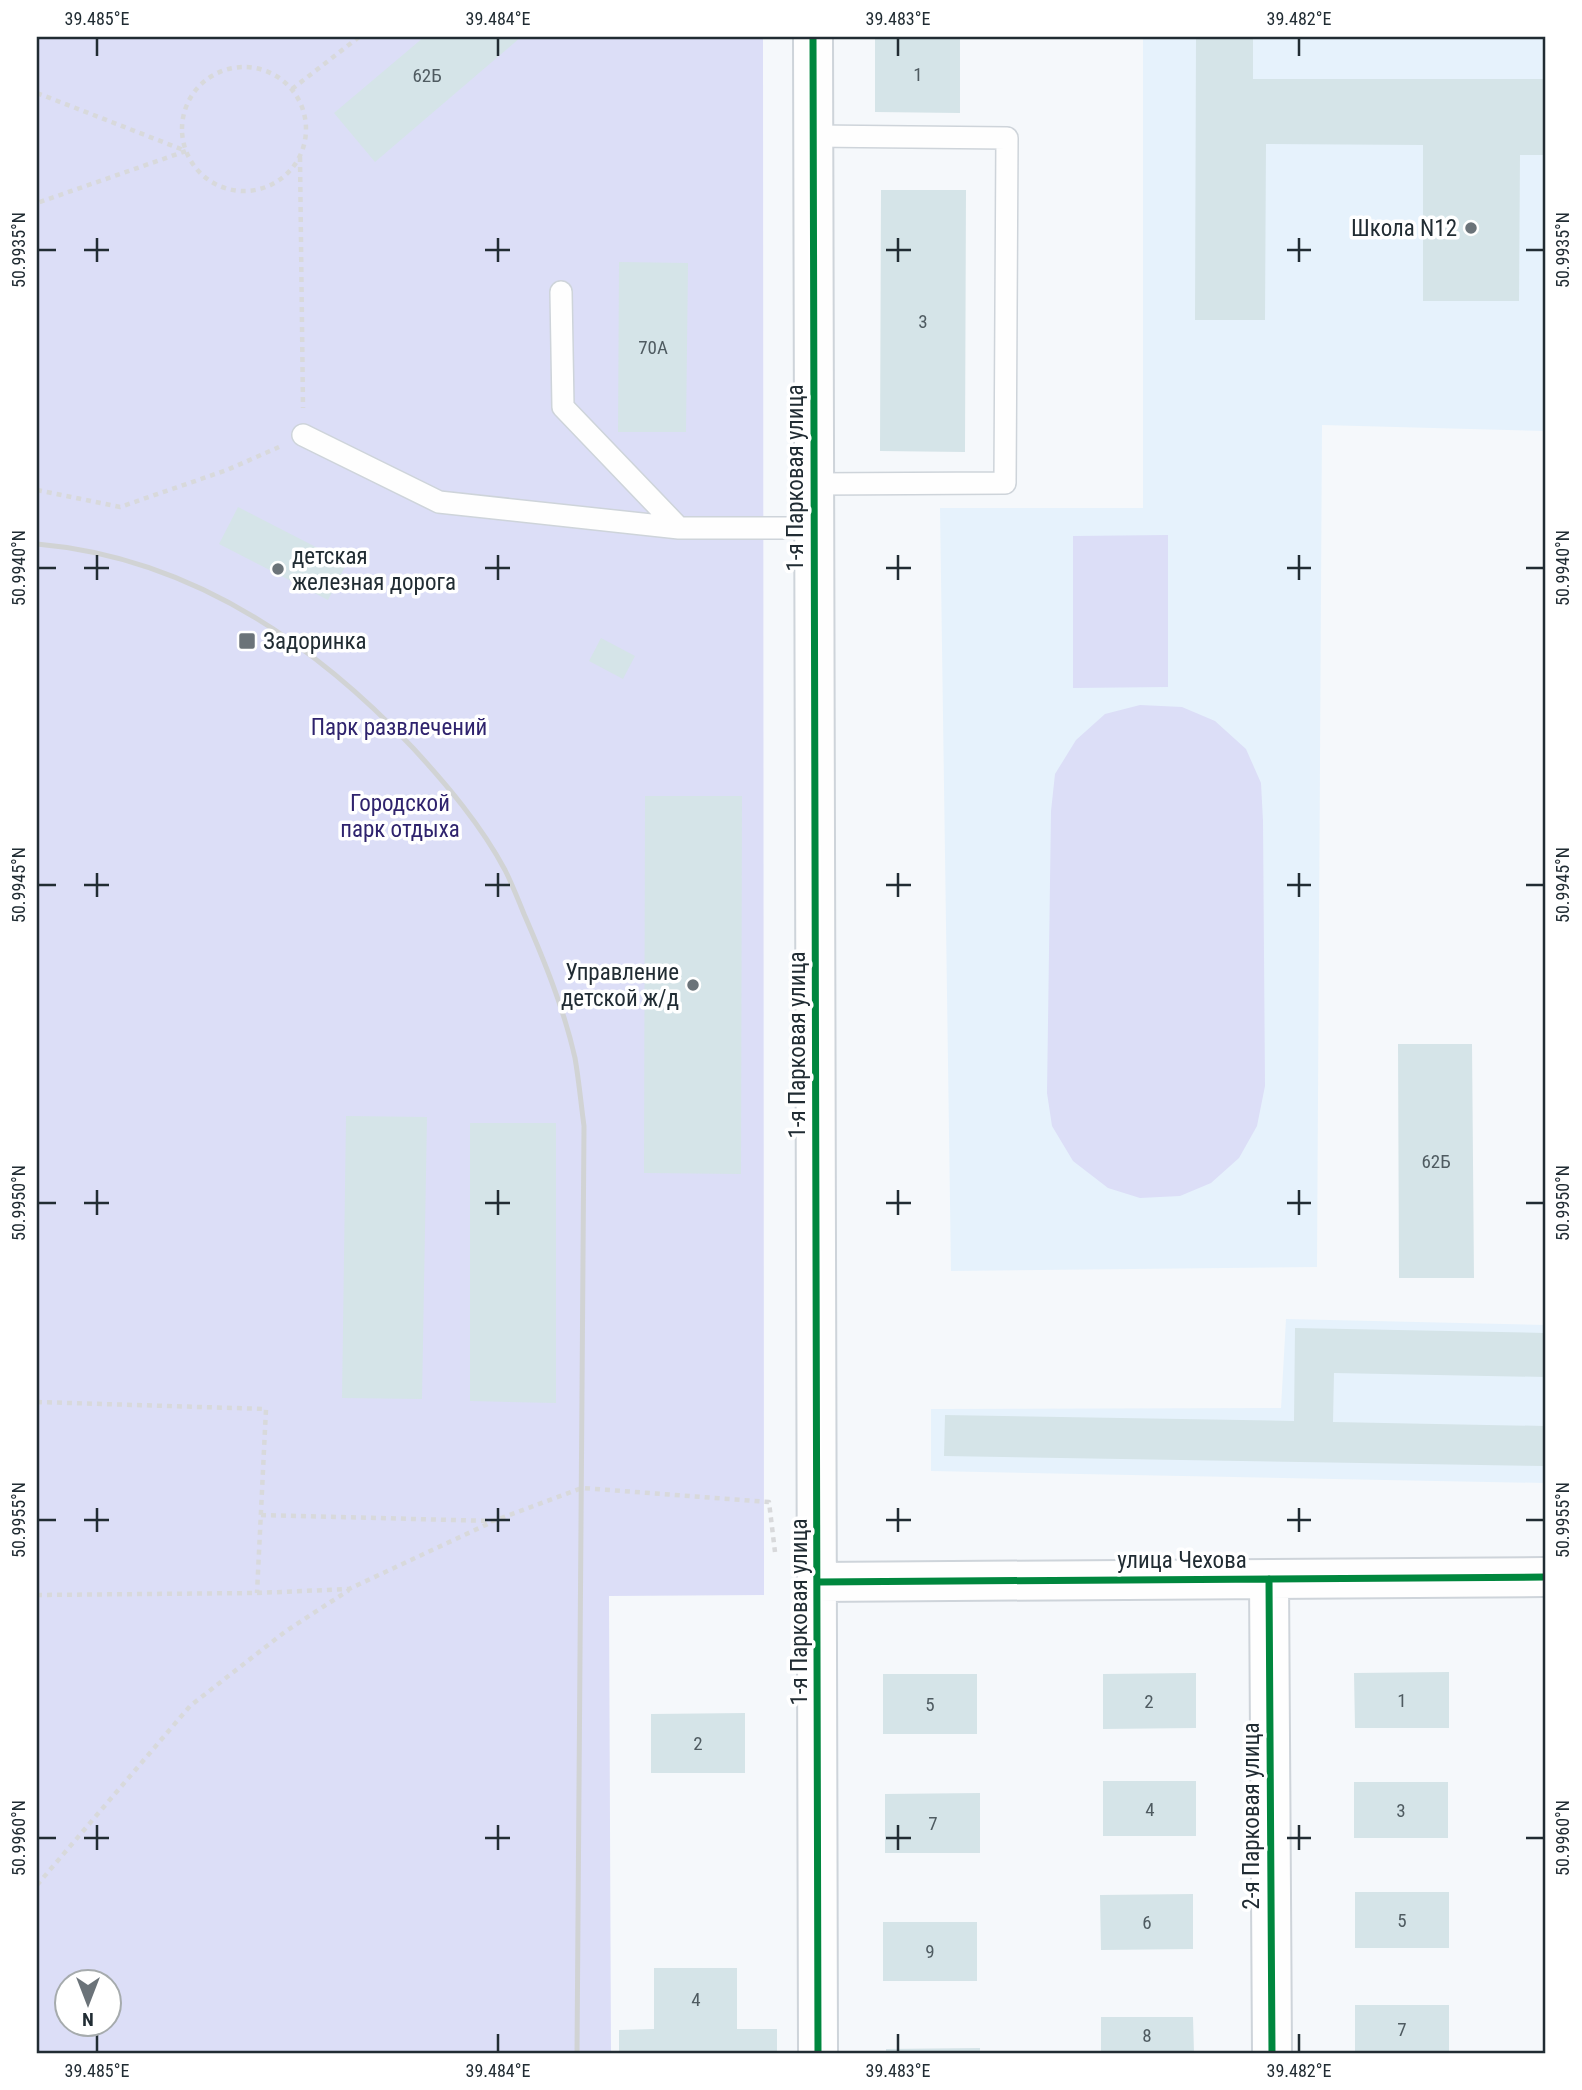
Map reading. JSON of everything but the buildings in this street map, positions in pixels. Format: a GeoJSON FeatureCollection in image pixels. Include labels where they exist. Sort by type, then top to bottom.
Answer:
{"type":"FeatureCollection","features":[{"type":"Feature","properties":{"kind":"street","name":"1-я Парковая улица"},"geometry":{"type":"LineString","coordinates":[[813,37],[818,2053]]}},
{"type":"Feature","properties":{"kind":"street","name":"улица Чехова"},"geometry":{"type":"LineString","coordinates":[[818,1582],[1545,1577]]}},
{"type":"Feature","properties":{"kind":"street","name":"2-я Парковая улица"},"geometry":{"type":"LineString","coordinates":[[1269,1578],[1272,2053]]}},
{"type":"Feature","properties":{"kind":"lane"},"geometry":{"type":"LineString","coordinates":[[813,136],[1007,138],[1004,483],[814,484]]}},
{"type":"Feature","properties":{"kind":"lane"},"geometry":{"type":"LineString","coordinates":[[561,292],[563,407],[680,527]]}},
{"type":"Feature","properties":{"kind":"lane"},"geometry":{"type":"LineString","coordinates":[[303,435],[439,502],[680,527],[814,527]]}},
{"type":"Feature","properties":{"kind":"path"},"geometry":{"type":"LineString","coordinates":[[292,89],[359,37]]}},
{"type":"Feature","properties":{"kind":"path"},"geometry":{"type":"LineString","coordinates":[[243,67],[260,69],[279,78],[292,89],[306,117],[306,141],[300,157],[285,176],[267,187],[244,192],[225,188],[205,178],[186,151],[182,127],[186,108],[192,95],[206,80],[222,72],[243,67]]}},
{"type":"Feature","properties":{"kind":"path"},"geometry":{"type":"LineString","coordinates":[[37,93],[186,151]]}},
{"type":"Feature","properties":{"kind":"path"},"geometry":{"type":"LineString","coordinates":[[37,203],[186,151]]}},
{"type":"Feature","properties":{"kind":"path"},"geometry":{"type":"LineString","coordinates":[[37,490],[120,507],[227,470],[303,435],[300,157]]}},
{"type":"Feature","properties":{"kind":"path"},"geometry":{"type":"LineString","coordinates":[[37,1402],[266,1409],[257,1593]]}},
{"type":"Feature","properties":{"kind":"path"},"geometry":{"type":"LineString","coordinates":[[37,1885],[190,1706],[286,1631],[349,1589],[493,1521],[582,1488],[769,1502],[776,1556]]}},
{"type":"Feature","properties":{"kind":"path"},"geometry":{"type":"LineString","coordinates":[[261,1515],[493,1521]]}},
{"type":"Feature","properties":{"kind":"path"},"geometry":{"type":"LineString","coordinates":[[37,1595],[257,1593],[349,1589]]}},
{"type":"Feature","properties":{"kind":"shaded area"},"geometry":{"type":"Polygon","coordinates":[[[1143,37],[1545,37],[1545,431],[1322,425],[1317,1267],[951,1271],[940,508],[1143,508],[1143,37]]]}},
{"type":"Feature","properties":{"kind":"shaded area"},"geometry":{"type":"Polygon","coordinates":[[[1286,1319],[1545,1325],[1545,1483],[931,1471],[931,1409],[1281,1408],[1286,1319]]]}},
{"type":"Feature","properties":{"kind":"green space","name":"Городской парк отдыха"},"geometry":{"type":"Polygon","coordinates":[[[37,37],[763,37],[764,1595],[609,1596],[611,2053],[37,2053],[37,37]]]}},
{"type":"Feature","properties":{"kind":"green space"},"geometry":{"type":"Polygon","coordinates":[[[1168,535],[1168,687],[1073,688],[1073,536],[1168,535]]]}},
{"type":"Feature","properties":{"kind":"green space"},"geometry":{"type":"Polygon","coordinates":[[[1140,705],[1182,707],[1215,721],[1246,749],[1261,783],[1265,1086],[1257,1126],[1239,1158],[1211,1183],[1180,1196],[1140,1198],[1108,1188],[1073,1161],[1052,1126],[1047,1093],[1051,811],[1055,774],[1076,740],[1105,714],[1140,705]]]}},
{"type":"Feature","properties":{"kind":"railway"},"geometry":{"type":"LineString","coordinates":[[37,544],[92,552],[145,566],[195,586],[243,611],[289,640],[333,673],[413,748],[474,821],[508,875],[553,985],[575,1058],[584,1126],[577,2053]]}},
{"type":"Feature","properties":{"kind":"cycle path"},"geometry":{"type":"LineString","coordinates":[[813,37],[818,2053]]}},
{"type":"Feature","properties":{"kind":"cycle path"},"geometry":{"type":"LineString","coordinates":[[818,1582],[1545,1577]]}},
{"type":"Feature","properties":{"kind":"cycle path"},"geometry":{"type":"LineString","coordinates":[[1269,1579],[1272,2053]]}},
{"type":"Feature","properties":{"kind":"place","name":"Школа N12"},"geometry":{"type":"Point","coordinates":[1471,228]}},
{"type":"Feature","properties":{"kind":"place","name":"детская железная дорога"},"geometry":{"type":"Point","coordinates":[278,569]}},
{"type":"Feature","properties":{"kind":"place","name":"Задоринка"},"geometry":{"type":"Point","coordinates":[247,641]}},
{"type":"Feature","properties":{"kind":"place","name":"Управление детской ж/д"},"geometry":{"type":"Point","coordinates":[693,985]}},
{"type":"Feature","properties":{"kind":"park label","name":"Парк развлечений"},"geometry":{"type":"Point","coordinates":[399,727]}}]}
